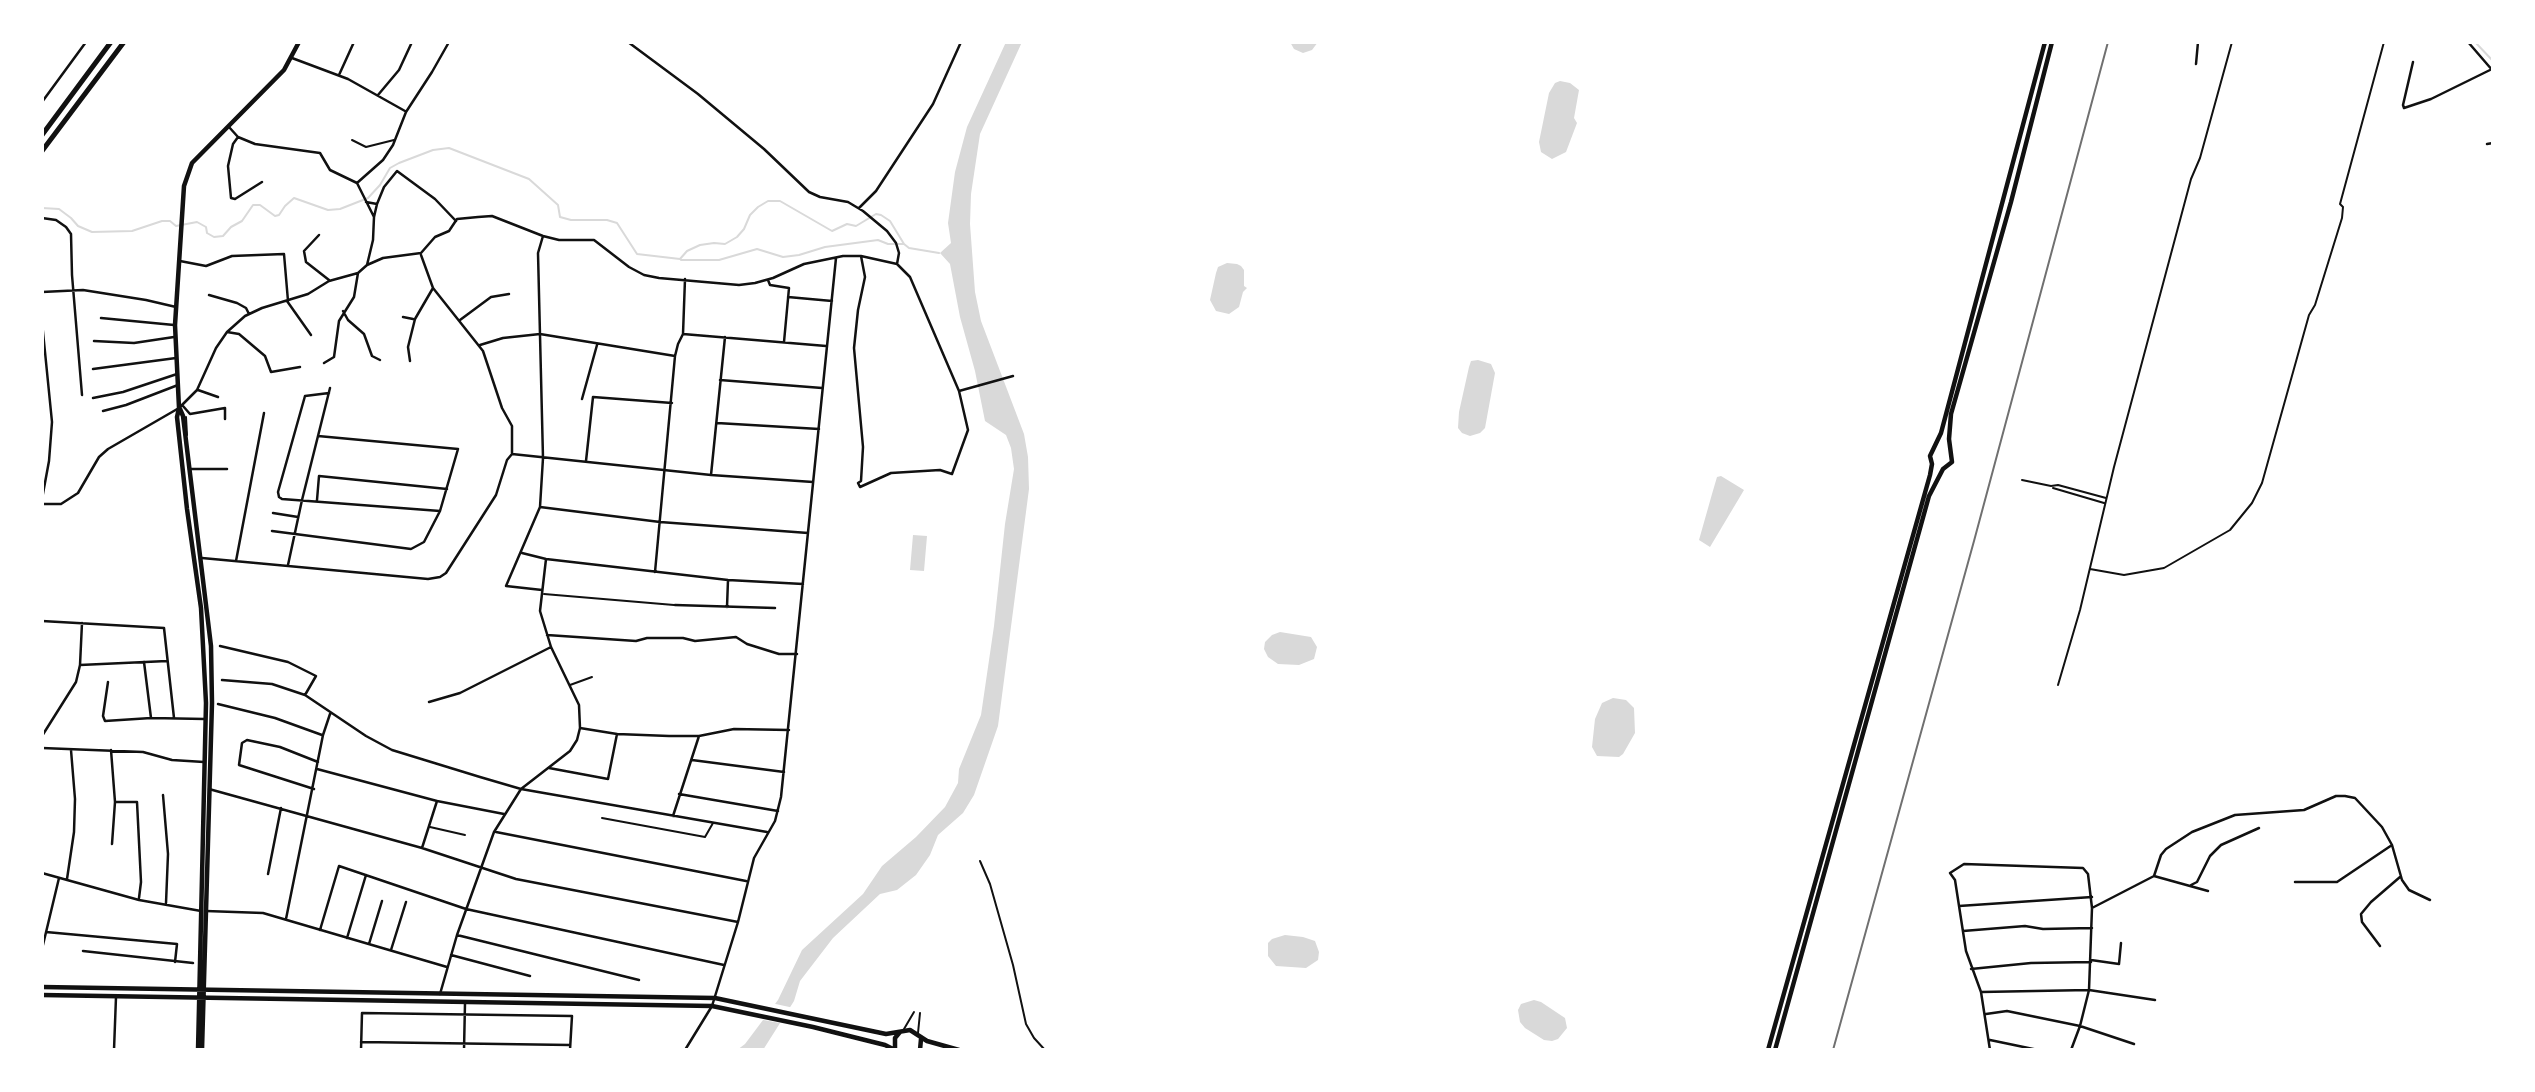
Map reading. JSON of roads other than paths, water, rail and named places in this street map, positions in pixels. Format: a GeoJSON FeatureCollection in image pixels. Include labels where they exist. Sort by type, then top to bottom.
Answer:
{"type":"FeatureCollection","features":[{"type":"Feature","properties":{"kind":"highway"},"geometry":{"type":"LineString","coordinates":[[42,135],[111,42]]}},
{"type":"Feature","properties":{"kind":"highway"},"geometry":{"type":"LineString","coordinates":[[42,151],[124,42]]}},
{"type":"Feature","properties":{"kind":"main road"},"geometry":{"type":"LineString","coordinates":[[203,911],[212,703],[211,646],[177,374],[175,325],[181,226],[187,173],[200,155],[279,76],[299,42]]}},
{"type":"Feature","properties":{"kind":"main road"},"geometry":{"type":"LineString","coordinates":[[1775,1050],[1929,496],[1943,469],[1952,462],[1942,448],[1941,433],[2045,42]]}},
{"type":"Feature","properties":{"kind":"main road"},"geometry":{"type":"LineString","coordinates":[[1768,1050],[1932,464],[1930,456],[1942,448],[2011,202],[2052,42]]}},
{"type":"Feature","properties":{"kind":"main road"},"geometry":{"type":"LineString","coordinates":[[181,407],[177,417],[204,646],[200,1050]]}},
{"type":"Feature","properties":{"kind":"main road"},"geometry":{"type":"LineString","coordinates":[[1932,464],[1943,469]]}},
{"type":"Feature","properties":{"kind":"main road"},"geometry":{"type":"LineString","coordinates":[[42,987],[715,998],[886,1034],[909,1030],[959,1050]]}},
{"type":"Feature","properties":{"kind":"main road"},"geometry":{"type":"LineString","coordinates":[[42,995],[712,1006],[813,1027],[886,1045],[895,1050],[895,1038],[902,1031]]}},
{"type":"Feature","properties":{"kind":"main road"},"geometry":{"type":"LineString","coordinates":[[919,1036],[920,1050]]}},
{"type":"Feature","properties":{"kind":"street"},"geometry":{"type":"LineString","coordinates":[[42,102],[86,42]]}},
{"type":"Feature","properties":{"kind":"street"},"geometry":{"type":"LineString","coordinates":[[339,75],[354,42]]}},
{"type":"Feature","properties":{"kind":"street"},"geometry":{"type":"LineString","coordinates":[[377,95],[399,70],[412,42]]}},
{"type":"Feature","properties":{"kind":"street"},"geometry":{"type":"LineString","coordinates":[[357,183],[383,160],[406,112],[449,42]]}},
{"type":"Feature","properties":{"kind":"street"},"geometry":{"type":"LineString","coordinates":[[628,42],[698,94],[764,149],[808,192],[848,202],[887,231],[899,253],[897,264]]}},
{"type":"Feature","properties":{"kind":"street"},"geometry":{"type":"LineString","coordinates":[[859,208],[876,191],[933,104],[961,42]]}},
{"type":"Feature","properties":{"kind":"street"},"geometry":{"type":"LineString","coordinates":[[2196,64],[2198,42]]}},
{"type":"Feature","properties":{"kind":"street"},"geometry":{"type":"LineString","coordinates":[[2413,62],[2403,105],[2405,108],[2491,71],[2468,42]]}},
{"type":"Feature","properties":{"kind":"street"},"geometry":{"type":"LineString","coordinates":[[292,58],[339,75],[406,112]]}},
{"type":"Feature","properties":{"kind":"street"},"geometry":{"type":"LineString","coordinates":[[229,127],[238,137],[255,144],[320,153],[330,170],[357,183],[374,217]]}},
{"type":"Feature","properties":{"kind":"street"},"geometry":{"type":"LineString","coordinates":[[238,137],[233,144],[228,166],[231,198],[235,199],[262,182]]}},
{"type":"Feature","properties":{"kind":"street"},"geometry":{"type":"LineString","coordinates":[[2487,144],[2493,143]]}},
{"type":"Feature","properties":{"kind":"street"},"geometry":{"type":"LineString","coordinates":[[367,265],[377,204],[384,187],[397,171],[435,198],[456,221]]}},
{"type":"Feature","properties":{"kind":"street"},"geometry":{"type":"LineString","coordinates":[[366,202],[377,204]]}},
{"type":"Feature","properties":{"kind":"street"},"geometry":{"type":"LineString","coordinates":[[42,504],[61,505],[78,493],[99,457],[108,449],[181,407],[197,390],[216,348],[227,332],[249,314],[308,294],[329,281],[358,273],[367,265],[383,258],[421,253],[435,237],[449,231],[456,221],[492,216],[559,240],[594,240],[644,275],[739,285],[768,280],[804,264],[843,256],[861,256],[897,264],[906,271],[913,283],[959,391],[968,430],[952,474],[940,470],[891,473],[864,487],[858,484],[861,481],[863,447],[854,348],[865,277],[861,256]]}},
{"type":"Feature","properties":{"kind":"street"},"geometry":{"type":"LineString","coordinates":[[42,218],[56,220],[70,232],[82,395]]}},
{"type":"Feature","properties":{"kind":"street"},"geometry":{"type":"LineString","coordinates":[[319,235],[304,251],[306,262],[329,281]]}},
{"type":"Feature","properties":{"kind":"street"},"geometry":{"type":"LineString","coordinates":[[542,592],[506,586],[540,508],[543,457],[538,253],[543,236]]}},
{"type":"Feature","properties":{"kind":"street"},"geometry":{"type":"LineString","coordinates":[[200,558],[428,579],[446,573],[496,495],[507,460],[512,454],[512,426],[502,408],[480,345],[433,288],[421,253]]}},
{"type":"Feature","properties":{"kind":"street"},"geometry":{"type":"LineString","coordinates":[[179,261],[206,266],[232,256],[284,254],[288,301],[311,335]]}},
{"type":"Feature","properties":{"kind":"street"},"geometry":{"type":"LineString","coordinates":[[685,1050],[712,1006],[754,858],[778,811],[797,654],[836,258]]}},
{"type":"Feature","properties":{"kind":"street"},"geometry":{"type":"LineString","coordinates":[[324,363],[334,357],[336,335],[343,311],[354,297],[358,273]]}},
{"type":"Feature","properties":{"kind":"street"},"geometry":{"type":"LineString","coordinates":[[655,572],[675,356],[683,334],[685,279]]}},
{"type":"Feature","properties":{"kind":"street"},"geometry":{"type":"LineString","coordinates":[[768,280],[770,285],[789,288],[784,342]]}},
{"type":"Feature","properties":{"kind":"street"},"geometry":{"type":"LineString","coordinates":[[410,361],[408,347],[415,319],[433,288]]}},
{"type":"Feature","properties":{"kind":"street"},"geometry":{"type":"LineString","coordinates":[[42,292],[73,290],[176,307]]}},
{"type":"Feature","properties":{"kind":"street"},"geometry":{"type":"LineString","coordinates":[[460,320],[491,297],[509,294]]}},
{"type":"Feature","properties":{"kind":"street"},"geometry":{"type":"LineString","coordinates":[[209,295],[237,303],[246,308],[249,314]]}},
{"type":"Feature","properties":{"kind":"street"},"geometry":{"type":"LineString","coordinates":[[788,297],[832,301]]}},
{"type":"Feature","properties":{"kind":"street"},"geometry":{"type":"LineString","coordinates":[[343,311],[348,320],[365,334],[372,356],[380,360]]}},
{"type":"Feature","properties":{"kind":"street"},"geometry":{"type":"LineString","coordinates":[[403,317],[415,319]]}},
{"type":"Feature","properties":{"kind":"street"},"geometry":{"type":"LineString","coordinates":[[101,318],[175,325]]}},
{"type":"Feature","properties":{"kind":"street"},"geometry":{"type":"LineString","coordinates":[[42,322],[52,422],[42,499]]}},
{"type":"Feature","properties":{"kind":"street"},"geometry":{"type":"LineString","coordinates":[[227,332],[239,334],[265,356],[271,372],[300,367]]}},
{"type":"Feature","properties":{"kind":"street"},"geometry":{"type":"LineString","coordinates":[[480,345],[503,338],[540,334],[675,356]]}},
{"type":"Feature","properties":{"kind":"street"},"geometry":{"type":"LineString","coordinates":[[683,334],[827,346]]}},
{"type":"Feature","properties":{"kind":"street"},"geometry":{"type":"LineString","coordinates":[[94,341],[134,343],[175,337]]}},
{"type":"Feature","properties":{"kind":"street"},"geometry":{"type":"LineString","coordinates":[[712,475],[725,337]]}},
{"type":"Feature","properties":{"kind":"street"},"geometry":{"type":"LineString","coordinates":[[582,399],[597,344]]}},
{"type":"Feature","properties":{"kind":"street"},"geometry":{"type":"LineString","coordinates":[[93,369],[176,358]]}},
{"type":"Feature","properties":{"kind":"street"},"geometry":{"type":"LineString","coordinates":[[93,398],[123,392],[177,374]]}},
{"type":"Feature","properties":{"kind":"street"},"geometry":{"type":"LineString","coordinates":[[959,391],[1013,376]]}},
{"type":"Feature","properties":{"kind":"street"},"geometry":{"type":"LineString","coordinates":[[720,380],[823,388]]}},
{"type":"Feature","properties":{"kind":"street"},"geometry":{"type":"LineString","coordinates":[[103,411],[127,405],[178,385]]}},
{"type":"Feature","properties":{"kind":"street"},"geometry":{"type":"LineString","coordinates":[[197,390],[218,397]]}},
{"type":"Feature","properties":{"kind":"street"},"geometry":{"type":"LineString","coordinates":[[287,567],[293,535],[298,517],[302,500],[318,436],[330,390],[305,396],[278,492],[282,499],[302,500],[317,500],[440,511]]}},
{"type":"Feature","properties":{"kind":"street"},"geometry":{"type":"LineString","coordinates":[[586,461],[593,397],[672,403]]}},
{"type":"Feature","properties":{"kind":"street"},"geometry":{"type":"LineString","coordinates":[[181,407],[190,414],[225,408],[225,419]]}},
{"type":"Feature","properties":{"kind":"street"},"geometry":{"type":"LineString","coordinates":[[236,561],[264,413]]}},
{"type":"Feature","properties":{"kind":"street"},"geometry":{"type":"LineString","coordinates":[[716,422],[818,429]]}},
{"type":"Feature","properties":{"kind":"street"},"geometry":{"type":"LineString","coordinates":[[272,531],[411,549],[424,541],[440,511],[458,449],[318,436]]}},
{"type":"Feature","properties":{"kind":"street"},"geometry":{"type":"LineString","coordinates":[[512,454],[712,475],[813,482]]}},
{"type":"Feature","properties":{"kind":"street"},"geometry":{"type":"LineString","coordinates":[[188,470],[192,467],[227,468]]}},
{"type":"Feature","properties":{"kind":"street"},"geometry":{"type":"LineString","coordinates":[[317,500],[319,476],[447,489]]}},
{"type":"Feature","properties":{"kind":"street"},"geometry":{"type":"LineString","coordinates":[[540,508],[660,522],[808,533]]}},
{"type":"Feature","properties":{"kind":"street"},"geometry":{"type":"LineString","coordinates":[[273,513],[298,517]]}},
{"type":"Feature","properties":{"kind":"street"},"geometry":{"type":"LineString","coordinates":[[521,553],[546,559],[655,572],[803,584]]}},
{"type":"Feature","properties":{"kind":"street"},"geometry":{"type":"LineString","coordinates":[[440,994],[457,935],[494,832],[521,789],[570,751],[580,728],[579,705],[551,647],[540,611],[546,559]]}},
{"type":"Feature","properties":{"kind":"street"},"geometry":{"type":"LineString","coordinates":[[727,607],[728,580]]}},
{"type":"Feature","properties":{"kind":"street"},"geometry":{"type":"LineString","coordinates":[[675,605],[775,608]]}},
{"type":"Feature","properties":{"kind":"street"},"geometry":{"type":"LineString","coordinates":[[42,621],[164,628],[174,718]]}},
{"type":"Feature","properties":{"kind":"street"},"geometry":{"type":"LineString","coordinates":[[42,736],[76,682],[80,666],[82,623]]}},
{"type":"Feature","properties":{"kind":"street"},"geometry":{"type":"LineString","coordinates":[[547,635],[636,641],[648,638],[682,638],[695,641],[736,637],[747,644],[779,654],[797,654]]}},
{"type":"Feature","properties":{"kind":"street"},"geometry":{"type":"LineString","coordinates":[[220,646],[288,662],[316,676]]}},
{"type":"Feature","properties":{"kind":"street"},"geometry":{"type":"LineString","coordinates":[[429,702],[460,693],[551,647]]}},
{"type":"Feature","properties":{"kind":"street"},"geometry":{"type":"LineString","coordinates":[[80,666],[167,661]]}},
{"type":"Feature","properties":{"kind":"street"},"geometry":{"type":"LineString","coordinates":[[144,662],[151,718]]}},
{"type":"Feature","properties":{"kind":"street"},"geometry":{"type":"LineString","coordinates":[[305,695],[321,672]]}},
{"type":"Feature","properties":{"kind":"street"},"geometry":{"type":"LineString","coordinates":[[222,680],[272,684],[305,695],[330,714],[392,750],[521,789],[767,832]]}},
{"type":"Feature","properties":{"kind":"street"},"geometry":{"type":"LineString","coordinates":[[108,682],[103,716],[106,721],[205,719]]}},
{"type":"Feature","properties":{"kind":"street"},"geometry":{"type":"LineString","coordinates":[[218,704],[324,735]]}},
{"type":"Feature","properties":{"kind":"street"},"geometry":{"type":"LineString","coordinates":[[286,919],[330,714]]}},
{"type":"Feature","properties":{"kind":"street"},"geometry":{"type":"LineString","coordinates":[[580,728],[617,734],[699,736],[734,729],[789,730]]}},
{"type":"Feature","properties":{"kind":"street"},"geometry":{"type":"LineString","coordinates":[[548,768],[608,779],[617,734]]}},
{"type":"Feature","properties":{"kind":"street"},"geometry":{"type":"LineString","coordinates":[[673,816],[699,736]]}},
{"type":"Feature","properties":{"kind":"street"},"geometry":{"type":"LineString","coordinates":[[314,789],[239,765],[242,743],[247,740],[280,747],[318,762]]}},
{"type":"Feature","properties":{"kind":"street"},"geometry":{"type":"LineString","coordinates":[[42,748],[143,752],[181,761],[204,762]]}},
{"type":"Feature","properties":{"kind":"street"},"geometry":{"type":"LineString","coordinates":[[67,880],[74,821],[71,750]]}},
{"type":"Feature","properties":{"kind":"street"},"geometry":{"type":"LineString","coordinates":[[111,750],[114,802],[112,844]]}},
{"type":"Feature","properties":{"kind":"street"},"geometry":{"type":"LineString","coordinates":[[692,761],[784,772]]}},
{"type":"Feature","properties":{"kind":"street"},"geometry":{"type":"LineString","coordinates":[[317,769],[437,801],[504,814]]}},
{"type":"Feature","properties":{"kind":"street"},"geometry":{"type":"LineString","coordinates":[[209,789],[422,848],[516,878],[738,922]]}},
{"type":"Feature","properties":{"kind":"street"},"geometry":{"type":"LineString","coordinates":[[679,794],[778,811]]}},
{"type":"Feature","properties":{"kind":"street"},"geometry":{"type":"LineString","coordinates":[[163,795],[168,854],[166,904]]}},
{"type":"Feature","properties":{"kind":"street"},"geometry":{"type":"LineString","coordinates":[[2154,876],[2161,855],[2166,849],[2192,832],[2235,815],[2304,810],[2336,796],[2355,798],[2382,827],[2392,845],[2400,877],[2409,890],[2430,900]]}},
{"type":"Feature","properties":{"kind":"street"},"geometry":{"type":"LineString","coordinates":[[422,848],[437,801]]}},
{"type":"Feature","properties":{"kind":"street"},"geometry":{"type":"LineString","coordinates":[[114,802],[137,802],[141,882],[139,900]]}},
{"type":"Feature","properties":{"kind":"street"},"geometry":{"type":"LineString","coordinates":[[268,874],[281,808]]}},
{"type":"Feature","properties":{"kind":"street"},"geometry":{"type":"LineString","coordinates":[[2191,885],[2197,882],[2210,856],[2221,845],[2259,828]]}},
{"type":"Feature","properties":{"kind":"street"},"geometry":{"type":"LineString","coordinates":[[494,832],[747,881]]}},
{"type":"Feature","properties":{"kind":"street"},"geometry":{"type":"LineString","coordinates":[[2295,882],[2342,880],[2392,845]]}},
{"type":"Feature","properties":{"kind":"street"},"geometry":{"type":"LineString","coordinates":[[1990,1050],[1986,1014],[1981,992],[1971,969],[1955,880],[1950,873],[1959,865],[1968,863],[2083,867],[2090,879],[2092,928],[2089,990],[2071,1050]]}},
{"type":"Feature","properties":{"kind":"street"},"geometry":{"type":"LineString","coordinates":[[320,930],[339,866],[466,909],[724,965]]}},
{"type":"Feature","properties":{"kind":"street"},"geometry":{"type":"LineString","coordinates":[[42,873],[139,900],[203,911],[246,911],[286,919],[447,967]]}},
{"type":"Feature","properties":{"kind":"street"},"geometry":{"type":"LineString","coordinates":[[347,938],[366,875]]}},
{"type":"Feature","properties":{"kind":"street"},"geometry":{"type":"LineString","coordinates":[[2092,908],[2154,876],[2208,891]]}},
{"type":"Feature","properties":{"kind":"street"},"geometry":{"type":"LineString","coordinates":[[2380,946],[2362,922],[2361,914],[2400,877]]}},
{"type":"Feature","properties":{"kind":"street"},"geometry":{"type":"LineString","coordinates":[[42,949],[59,878]]}},
{"type":"Feature","properties":{"kind":"street"},"geometry":{"type":"LineString","coordinates":[[1959,906],[2092,897]]}},
{"type":"Feature","properties":{"kind":"street"},"geometry":{"type":"LineString","coordinates":[[369,944],[382,901]]}},
{"type":"Feature","properties":{"kind":"street"},"geometry":{"type":"LineString","coordinates":[[391,950],[406,902]]}},
{"type":"Feature","properties":{"kind":"street"},"geometry":{"type":"LineString","coordinates":[[1963,931],[2025,926],[2042,929],[2092,928]]}},
{"type":"Feature","properties":{"kind":"street"},"geometry":{"type":"LineString","coordinates":[[46,932],[177,944],[175,961]]}},
{"type":"Feature","properties":{"kind":"street"},"geometry":{"type":"LineString","coordinates":[[457,935],[639,979]]}},
{"type":"Feature","properties":{"kind":"street"},"geometry":{"type":"LineString","coordinates":[[1971,969],[2031,963],[2091,961],[2119,964],[2120,943]]}},
{"type":"Feature","properties":{"kind":"street"},"geometry":{"type":"LineString","coordinates":[[83,951],[193,962]]}},
{"type":"Feature","properties":{"kind":"street"},"geometry":{"type":"LineString","coordinates":[[451,955],[530,976]]}},
{"type":"Feature","properties":{"kind":"street"},"geometry":{"type":"LineString","coordinates":[[1981,992],[2089,990],[2155,1000]]}},
{"type":"Feature","properties":{"kind":"street"},"geometry":{"type":"LineString","coordinates":[[114,1050],[116,996]]}},
{"type":"Feature","properties":{"kind":"street"},"geometry":{"type":"LineString","coordinates":[[464,1050],[465,1003]]}},
{"type":"Feature","properties":{"kind":"street"},"geometry":{"type":"LineString","coordinates":[[1986,1014],[2007,1011],[2080,1026],[2134,1044]]}},
{"type":"Feature","properties":{"kind":"street"},"geometry":{"type":"LineString","coordinates":[[361,1042],[570,1048],[572,1016],[362,1013],[361,1042],[361,1050]]}},
{"type":"Feature","properties":{"kind":"street"},"geometry":{"type":"LineString","coordinates":[[1990,1039],[2038,1050]]}},
{"type":"Feature","properties":{"kind":"lane"},"geometry":{"type":"LineString","coordinates":[[2058,685],[2191,179],[2200,158],[2232,42]]}},
{"type":"Feature","properties":{"kind":"lane"},"geometry":{"type":"LineString","coordinates":[[2090,569],[2123,575],[2164,568],[2223,535],[2238,523],[2252,503],[2262,483],[2292,366],[2297,359],[2342,218],[2343,208],[2340,204],[2384,42]]}},
{"type":"Feature","properties":{"kind":"lane"},"geometry":{"type":"LineString","coordinates":[[352,140],[366,147],[395,139]]}},
{"type":"Feature","properties":{"kind":"lane"},"geometry":{"type":"LineString","coordinates":[[42,364],[47,364]]}},
{"type":"Feature","properties":{"kind":"lane"},"geometry":{"type":"LineString","coordinates":[[2022,480],[2059,485],[2106,498]]}},
{"type":"Feature","properties":{"kind":"lane"},"geometry":{"type":"LineString","coordinates":[[2051,486],[2057,491],[2105,503]]}},
{"type":"Feature","properties":{"kind":"lane"},"geometry":{"type":"LineString","coordinates":[[542,592],[675,605]]}},
{"type":"Feature","properties":{"kind":"lane"},"geometry":{"type":"LineString","coordinates":[[569,685],[592,677]]}},
{"type":"Feature","properties":{"kind":"lane"},"geometry":{"type":"LineString","coordinates":[[602,818],[705,837],[713,822]]}},
{"type":"Feature","properties":{"kind":"lane"},"geometry":{"type":"LineString","coordinates":[[429,827],[465,835]]}},
{"type":"Feature","properties":{"kind":"lane"},"geometry":{"type":"LineString","coordinates":[[980,861],[990,884],[1013,965],[1026,1024],[1045,1050]]}},
{"type":"Feature","properties":{"kind":"lane"},"geometry":{"type":"LineString","coordinates":[[902,1031],[914,1012]]}},
{"type":"Feature","properties":{"kind":"lane"},"geometry":{"type":"LineString","coordinates":[[919,1036],[920,1013]]}},
{"type":"Feature","properties":{"kind":"waterway"},"geometry":{"type":"LineString","coordinates":[[2475,42],[2493,61]]}},
{"type":"Feature","properties":{"kind":"waterway"},"geometry":{"type":"LineString","coordinates":[[42,208],[59,209],[78,226],[92,232],[132,231],[170,221],[176,226],[197,222],[206,227],[207,233],[214,237],[223,236],[231,227],[242,221],[253,205],[260,205],[275,216],[294,198],[328,210],[340,209],[368,198],[390,168],[433,150],[449,148],[529,179],[558,205],[560,217],[617,223],[637,254],[680,259],[687,251],[700,245],[725,244],[737,237],[750,215],[768,201],[780,201],[832,231],[847,224],[856,226],[876,214],[881,215],[890,221],[909,248],[939,253]]}},
{"type":"Feature","properties":{"kind":"waterway"},"geometry":{"type":"LineString","coordinates":[[681,260],[719,260],[757,249],[783,257],[825,247],[878,240],[888,244],[904,244]]}},
{"type":"Feature","properties":{"kind":"railway"},"geometry":{"type":"LineString","coordinates":[[1833,1050],[2108,42]]}}]}
